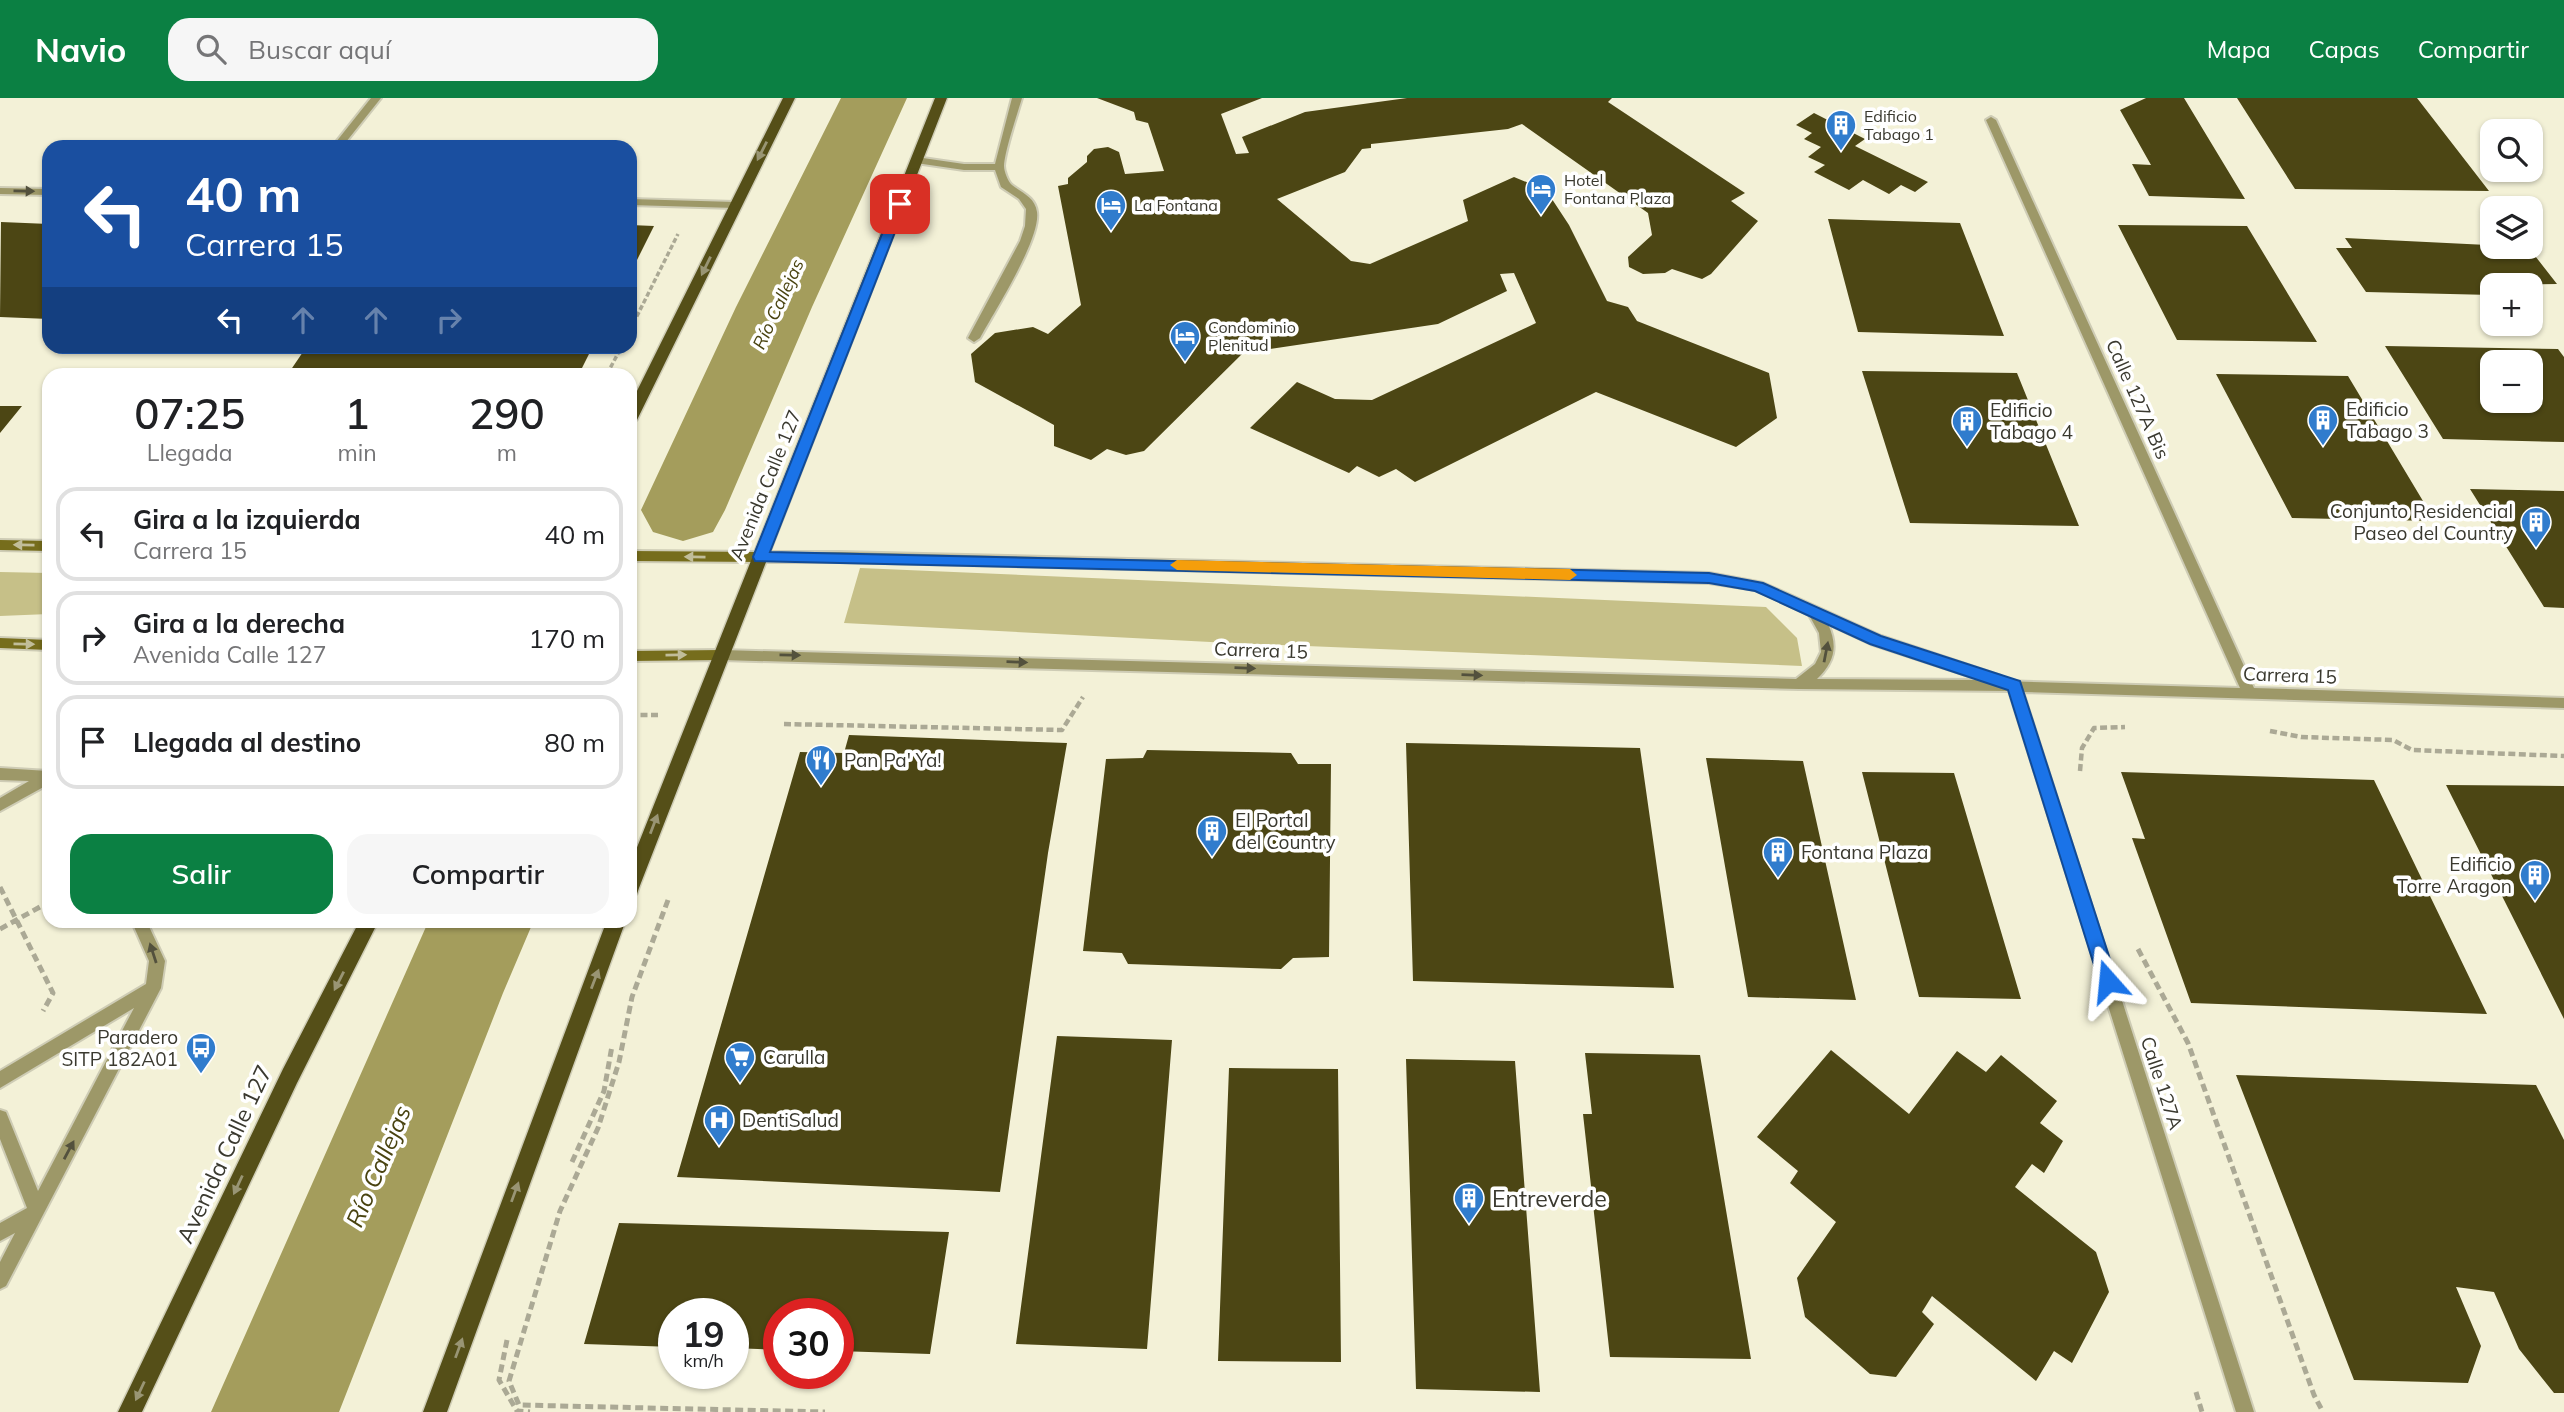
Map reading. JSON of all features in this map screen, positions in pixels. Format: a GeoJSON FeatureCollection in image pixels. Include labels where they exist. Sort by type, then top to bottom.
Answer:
{"type":"FeatureCollection","features":[{"type":"Feature","properties":{"kind":"main road"},"geometry":{"type":"LineString","coordinates":[[637,406],[789,98]]}},
{"type":"Feature","properties":{"kind":"main road","name":"Avenida Calle 127"},"geometry":{"type":"LineString","coordinates":[[637,870],[941,98]]}},
{"type":"Feature","properties":{"kind":"main road"},"geometry":{"type":"LineString","coordinates":[[0,545],[42,546]]}},
{"type":"Feature","properties":{"kind":"main road"},"geometry":{"type":"LineString","coordinates":[[637,556],[760,557]]}},
{"type":"Feature","properties":{"kind":"main road"},"geometry":{"type":"LineString","coordinates":[[0,643],[42,645]]}},
{"type":"Feature","properties":{"kind":"main road"},"geometry":{"type":"LineString","coordinates":[[637,656],[722,655]]}},
{"type":"Feature","properties":{"kind":"main road","name":"Avenida Calle 127"},"geometry":{"type":"LineString","coordinates":[[130,1412],[290,1076],[366,928]]}},
{"type":"Feature","properties":{"kind":"main road"},"geometry":{"type":"LineString","coordinates":[[435,1412],[550,1096],[615,928]]}},
{"type":"Feature","properties":{"kind":"street"},"geometry":{"type":"LineString","coordinates":[[343,140],[376,98]]}},
{"type":"Feature","properties":{"kind":"street"},"geometry":{"type":"LineString","coordinates":[[974,338],[1023,246],[1032,215],[1026,197],[1005,185],[999,167],[1017,98]]}},
{"type":"Feature","properties":{"kind":"street","name":"Calle 127A Bis"},"geometry":{"type":"LineString","coordinates":[[1991,120],[2249,693]]}},
{"type":"Feature","properties":{"kind":"street"},"geometry":{"type":"LineString","coordinates":[[916,160],[964,167],[999,167]]}},
{"type":"Feature","properties":{"kind":"street"},"geometry":{"type":"LineString","coordinates":[[0,191],[42,192]]}},
{"type":"Feature","properties":{"kind":"street"},"geometry":{"type":"LineString","coordinates":[[637,202],[735,205]]}},
{"type":"Feature","properties":{"kind":"street","name":"Carrera 15"},"geometry":{"type":"LineString","coordinates":[[760,557],[906,558],[1709,578],[1758,586],[1907,652],[2014,686]]}},
{"type":"Feature","properties":{"kind":"street"},"geometry":{"type":"LineString","coordinates":[[1799,684],[1815,675],[1825,662],[1829,645],[1825,628],[1814,612]]}},
{"type":"Feature","properties":{"kind":"street","name":"Carrera 15"},"geometry":{"type":"LineString","coordinates":[[722,655],[1799,684],[2014,686],[2564,703]]}},
{"type":"Feature","properties":{"kind":"street","name":"Calle 127A"},"geometry":{"type":"LineString","coordinates":[[2014,686],[2245,1412]]}},
{"type":"Feature","properties":{"kind":"street"},"geometry":{"type":"LineString","coordinates":[[0,774],[42,778]]}},
{"type":"Feature","properties":{"kind":"street"},"geometry":{"type":"LineString","coordinates":[[0,805],[42,781]]}},
{"type":"Feature","properties":{"kind":"street"},"geometry":{"type":"LineString","coordinates":[[0,1280],[153,988],[157,961],[142,928]]}},
{"type":"Feature","properties":{"kind":"street"},"geometry":{"type":"LineString","coordinates":[[0,1080],[153,988]]}},
{"type":"Feature","properties":{"kind":"street"},"geometry":{"type":"LineString","coordinates":[[0,1118],[37,1211]]}},
{"type":"Feature","properties":{"kind":"street"},"geometry":{"type":"LineString","coordinates":[[0,1232],[37,1211]]}},
{"type":"Feature","properties":{"kind":"path"},"geometry":{"type":"LineString","coordinates":[[784,724],[1062,730],[1083,697],[1096,697]]}},
{"type":"Feature","properties":{"kind":"path"},"geometry":{"type":"LineString","coordinates":[[2081,780],[2079,754],[2084,739],[2094,728],[2133,727]]}},
{"type":"Feature","properties":{"kind":"path"},"geometry":{"type":"LineString","coordinates":[[2266,730],[2301,737],[2393,740],[2412,751],[2564,756]]}},
{"type":"Feature","properties":{"kind":"path"},"geometry":{"type":"LineString","coordinates":[[671,893],[632,998],[619,1062],[598,1128],[560,1212],[509,1381],[519,1405],[825,1412]]}},
{"type":"Feature","properties":{"kind":"path"},"geometry":{"type":"LineString","coordinates":[[0,929],[42,906]]}},
{"type":"Feature","properties":{"kind":"path"},"geometry":{"type":"LineString","coordinates":[[2136,944],[2188,1043],[2314,1395],[2323,1412]]}},
{"type":"Feature","properties":{"kind":"path"},"geometry":{"type":"LineString","coordinates":[[2194,1387],[2202,1412]]}},
{"type":"Feature","properties":{"kind":"shaded area"},"geometry":{"type":"Polygon","coordinates":[[[860,568],[1766,607],[1797,638],[1802,666],[1230,643],[844,623],[860,568]]]}},
{"type":"Feature","properties":{"kind":"shaded area"},"geometry":{"type":"Polygon","coordinates":[[[0,572],[42,573],[42,614],[0,616],[0,572]]]}},
{"type":"Feature","properties":{"kind":"building"},"geometry":{"type":"Polygon","coordinates":[[[1097,98],[1262,98],[1221,114],[1236,154],[1249,153],[1242,137],[1305,112],[1407,98],[1612,98],[1608,102],[1745,193],[1731,201],[1758,221],[1711,274],[1702,279],[1672,269],[1665,273],[1643,274],[1629,267],[1628,257],[1652,235],[1648,213],[1522,124],[1508,129],[1371,144],[1371,148],[1362,149],[1345,172],[1277,199],[1351,261],[1370,264],[1468,221],[1463,200],[1514,177],[1546,190],[1569,225],[1607,301],[1628,307],[1637,321],[1769,373],[1777,418],[1736,447],[1596,392],[1415,482],[1396,469],[1379,477],[1357,466],[1349,473],[1250,428],[1297,382],[1335,399],[1372,400],[1536,323],[1514,273],[1500,274],[1507,291],[1438,324],[1243,353],[1144,451],[1126,455],[1107,449],[1091,460],[1054,446],[1054,425],[975,382],[971,354],[995,333],[1033,327],[1048,334],[1081,305],[1058,186],[1068,184],[1068,178],[1087,162],[1087,156],[1094,149],[1108,147],[1119,152],[1125,174],[1164,171],[1148,123],[1136,120],[1134,112],[1097,98]]]}},
{"type":"Feature","properties":{"kind":"building"},"geometry":{"type":"Polygon","coordinates":[[[2146,98],[2184,98],[2245,199],[2149,196],[2132,164],[2151,165],[2120,110],[2146,98]]]}},
{"type":"Feature","properties":{"kind":"building"},"geometry":{"type":"Polygon","coordinates":[[[2237,98],[2417,98],[2489,191],[2295,189],[2237,98]]]}},
{"type":"Feature","properties":{"kind":"building","name":"Edificio Tabago 1"},"geometry":{"type":"Polygon","coordinates":[[[1814,113],[1865,139],[1855,146],[1928,182],[1915,192],[1901,185],[1889,194],[1863,180],[1849,190],[1814,172],[1825,165],[1808,157],[1821,147],[1804,139],[1812,133],[1796,125],[1814,113]]]}},
{"type":"Feature","properties":{"kind":"building"},"geometry":{"type":"Polygon","coordinates":[[[1828,219],[1960,223],[2004,336],[1858,332],[1828,219]]]}},
{"type":"Feature","properties":{"kind":"building"},"geometry":{"type":"Polygon","coordinates":[[[1,222],[42,224],[42,319],[0,317],[1,222]]]}},
{"type":"Feature","properties":{"kind":"building"},"geometry":{"type":"Polygon","coordinates":[[[637,225],[654,226],[637,260],[637,225]]]}},
{"type":"Feature","properties":{"kind":"building"},"geometry":{"type":"Polygon","coordinates":[[[2118,225],[2247,226],[2317,342],[2177,340],[2118,225]]]}},
{"type":"Feature","properties":{"kind":"building"},"geometry":{"type":"Polygon","coordinates":[[[2345,238],[2480,245],[2480,259],[2537,259],[2557,284],[2543,284],[2543,273],[2480,273],[2480,295],[2366,292],[2336,248],[2352,248],[2345,238]]]}},
{"type":"Feature","properties":{"kind":"building"},"geometry":{"type":"Polygon","coordinates":[[[2385,346],[2558,349],[2564,357],[2564,442],[2443,439],[2385,346]]]}},
{"type":"Feature","properties":{"kind":"building"},"geometry":{"type":"Polygon","coordinates":[[[302,354],[589,354],[582,368],[292,368],[302,354]]]}},
{"type":"Feature","properties":{"kind":"building","name":"Edificio Tabago 4"},"geometry":{"type":"Polygon","coordinates":[[[1862,371],[2017,373],[2079,526],[1910,523],[1862,371]]]}},
{"type":"Feature","properties":{"kind":"building","name":"Edificio Tabago 3"},"geometry":{"type":"Polygon","coordinates":[[[2216,374],[2348,376],[2435,521],[2292,518],[2216,374]]]}},
{"type":"Feature","properties":{"kind":"building"},"geometry":{"type":"Polygon","coordinates":[[[0,406],[22,406],[0,433],[0,406]]]}},
{"type":"Feature","properties":{"kind":"building","name":"Conjunto Residencial Paseo del Country"},"geometry":{"type":"Polygon","coordinates":[[[2470,489],[2564,491],[2564,608],[2544,607],[2470,489]]]}},
{"type":"Feature","properties":{"kind":"building"},"geometry":{"type":"Polygon","coordinates":[[[849,735],[1067,743],[1048,853],[1000,1192],[677,1177],[800,752],[844,753],[849,735]]]}},
{"type":"Feature","properties":{"kind":"building"},"geometry":{"type":"Polygon","coordinates":[[[1406,743],[1640,748],[1674,988],[1413,981],[1406,743]]]}},
{"type":"Feature","properties":{"kind":"building","name":"El Portal del Country"},"geometry":{"type":"Polygon","coordinates":[[[1147,750],[1291,753],[1298,764],[1331,764],[1329,957],[1293,958],[1281,969],[1128,964],[1122,953],[1083,951],[1106,759],[1143,758],[1147,750]]]}},
{"type":"Feature","properties":{"kind":"building","name":"Fontana Plaza"},"geometry":{"type":"Polygon","coordinates":[[[1706,758],[1803,761],[1856,1000],[1748,997],[1706,758]]]}},
{"type":"Feature","properties":{"kind":"building"},"geometry":{"type":"Polygon","coordinates":[[[1862,772],[1954,773],[2021,999],[1919,997],[1862,772]]]}},
{"type":"Feature","properties":{"kind":"building"},"geometry":{"type":"Polygon","coordinates":[[[2121,772],[2374,780],[2487,1014],[2191,1003],[2132,838],[2145,839],[2121,772]]]}},
{"type":"Feature","properties":{"kind":"building","name":"Edificio Torre Aragon"},"geometry":{"type":"Polygon","coordinates":[[[2446,785],[2564,786],[2564,1019],[2446,785]]]}},
{"type":"Feature","properties":{"kind":"building"},"geometry":{"type":"Polygon","coordinates":[[[1057,1036],[1172,1040],[1147,1349],[1016,1344],[1057,1036]]]}},
{"type":"Feature","properties":{"kind":"building"},"geometry":{"type":"Polygon","coordinates":[[[1831,1050],[1909,1114],[1957,1051],[1986,1072],[2001,1055],[2057,1101],[2040,1123],[2063,1141],[2044,1173],[2032,1164],[2015,1187],[2096,1252],[2109,1292],[2072,1363],[2054,1351],[2036,1381],[1932,1296],[1922,1312],[1934,1324],[1896,1377],[1870,1374],[1805,1317],[1797,1278],[1836,1222],[1790,1183],[1798,1171],[1757,1137],[1831,1050]]]}},
{"type":"Feature","properties":{"kind":"building"},"geometry":{"type":"Polygon","coordinates":[[[1585,1053],[1700,1055],[1751,1359],[1610,1357],[1583,1114],[1592,1114],[1585,1053]]]}},
{"type":"Feature","properties":{"kind":"building","name":"Entreverde"},"geometry":{"type":"Polygon","coordinates":[[[1406,1059],[1515,1061],[1540,1392],[1416,1389],[1406,1059]]]}},
{"type":"Feature","properties":{"kind":"building"},"geometry":{"type":"Polygon","coordinates":[[[1229,1068],[1338,1069],[1341,1362],[1218,1361],[1229,1068]]]}},
{"type":"Feature","properties":{"kind":"building"},"geometry":{"type":"Polygon","coordinates":[[[2236,1075],[2536,1085],[2564,1140],[2564,1393],[2554,1393],[2519,1349],[2494,1292],[2456,1287],[2481,1346],[2468,1383],[2354,1380],[2236,1075]]]}},
{"type":"Feature","properties":{"kind":"building"},"geometry":{"type":"Polygon","coordinates":[[[619,1223],[949,1232],[930,1354],[854,1352],[854,1298],[763,1298],[763,1349],[749,1349],[749,1298],[658,1298],[658,1346],[584,1344],[619,1223]]]}},
{"type":"Feature","properties":{"kind":"waterway","name":"Río Callejas"},"geometry":{"type":"LineString","coordinates":[[683,510],[774,307],[874,98]]}},
{"type":"Feature","properties":{"kind":"waterway","name":"Río Callejas"},"geometry":{"type":"LineString","coordinates":[[275,1412],[478,928]]}},
{"type":"Feature","properties":{"kind":"slow traffic"},"geometry":{"type":"LineString","coordinates":[[1177,565],[1570,575]]}},
{"type":"Feature","properties":{"kind":"place","name":"Edificio Tabago 1"},"geometry":{"type":"Point","coordinates":[1841,152]}},
{"type":"Feature","properties":{"kind":"place","name":"Hotel Fontana Plaza"},"geometry":{"type":"Point","coordinates":[1541,216]}},
{"type":"Feature","properties":{"kind":"place","name":"La Fontana"},"geometry":{"type":"Point","coordinates":[1111,232]}},
{"type":"Feature","properties":{"kind":"place","name":"Condominio Plenitud"},"geometry":{"type":"Point","coordinates":[1185,363]}},
{"type":"Feature","properties":{"kind":"place","name":"Edificio Tabago 3"},"geometry":{"type":"Point","coordinates":[2323,447]}},
{"type":"Feature","properties":{"kind":"place","name":"Edificio Tabago 4"},"geometry":{"type":"Point","coordinates":[1967,448]}},
{"type":"Feature","properties":{"kind":"place","name":"Conjunto Residencial Paseo del Country"},"geometry":{"type":"Point","coordinates":[2536,549]}},
{"type":"Feature","properties":{"kind":"place","name":"Pan Pa' Ya!"},"geometry":{"type":"Point","coordinates":[821,787]}},
{"type":"Feature","properties":{"kind":"place","name":"El Portal del Country"},"geometry":{"type":"Point","coordinates":[1212,858]}},
{"type":"Feature","properties":{"kind":"place","name":"Fontana Plaza"},"geometry":{"type":"Point","coordinates":[1778,879]}},
{"type":"Feature","properties":{"kind":"place","name":"Edificio Torre Aragon"},"geometry":{"type":"Point","coordinates":[2535,902]}},
{"type":"Feature","properties":{"kind":"place","name":"Paradero SITP 182A01"},"geometry":{"type":"Point","coordinates":[201,1075]}},
{"type":"Feature","properties":{"kind":"place","name":"Carulla"},"geometry":{"type":"Point","coordinates":[740,1084]}},
{"type":"Feature","properties":{"kind":"place","name":"DentiSalud"},"geometry":{"type":"Point","coordinates":[719,1147]}},
{"type":"Feature","properties":{"kind":"place","name":"Entreverde"},"geometry":{"type":"Point","coordinates":[1469,1225]}},
{"type":"Feature","properties":{"kind":"route"},"geometry":{"type":"LineString","coordinates":[[900,204],[760,557],[906,558],[1709,578],[1758,586],[1876,640],[2014,686],[2108,981]]}}]}
